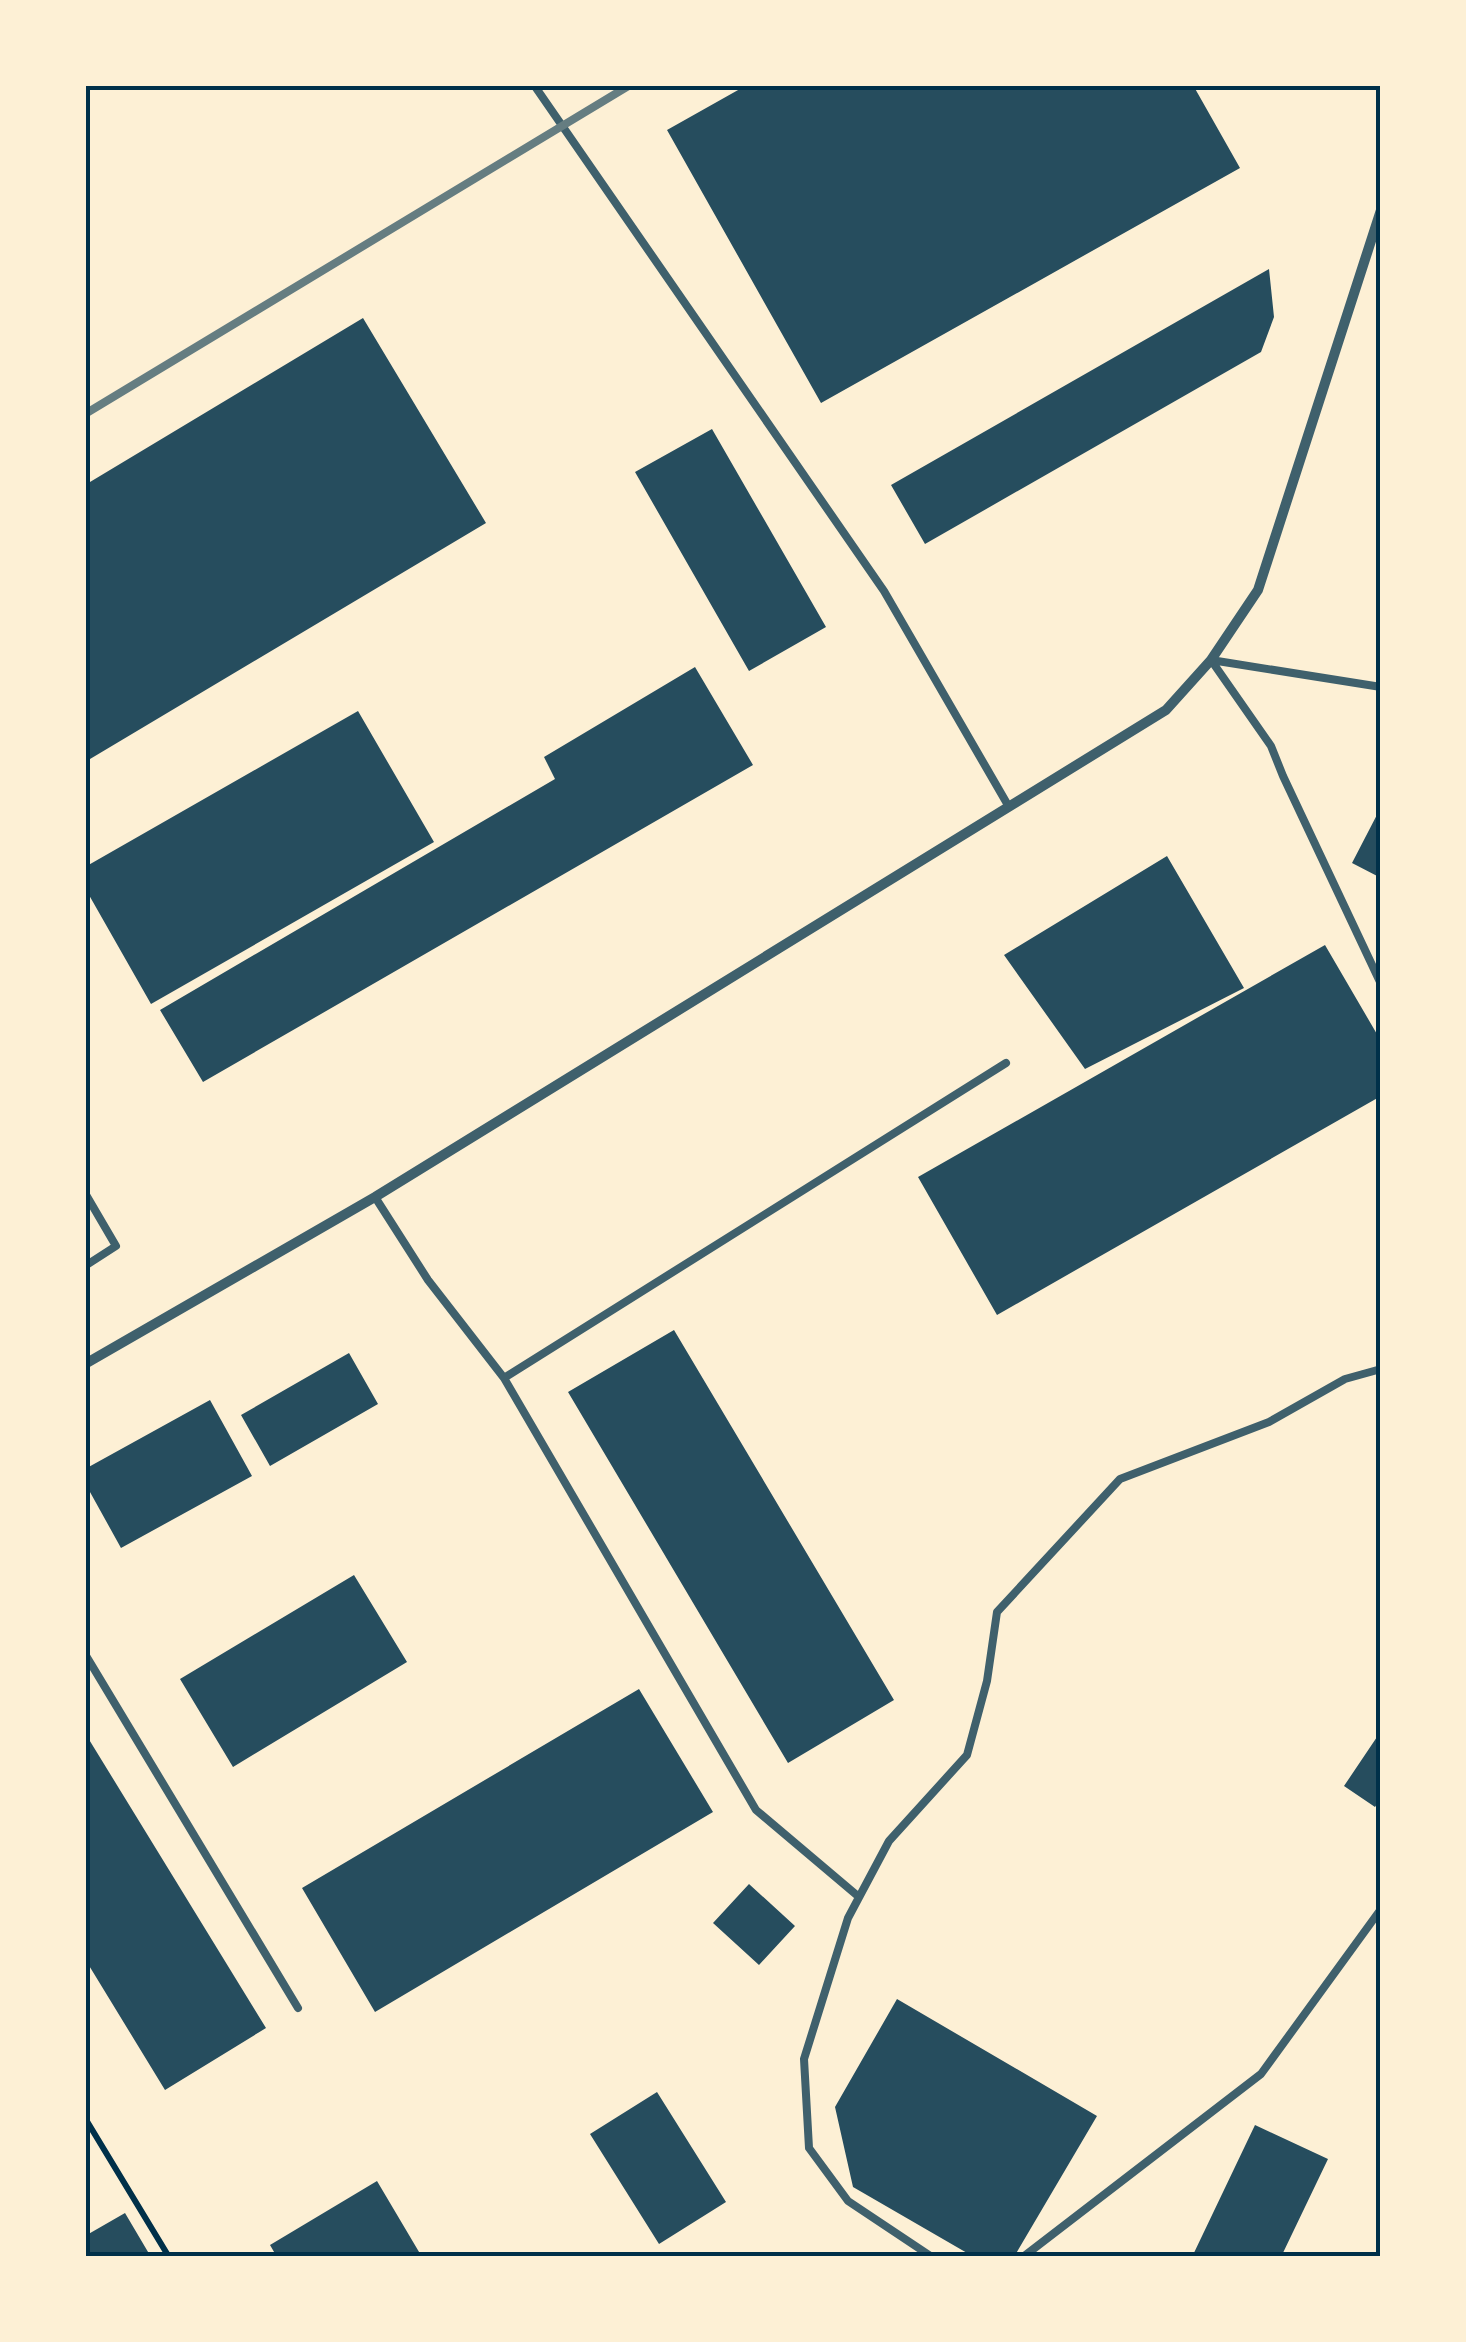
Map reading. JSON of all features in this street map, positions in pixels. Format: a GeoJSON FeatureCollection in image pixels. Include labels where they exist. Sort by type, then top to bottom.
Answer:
{"type":"FeatureCollection","features":[{"type":"Feature","properties":{"kind":"street"},"geometry":{"type":"LineString","coordinates":[[85,1364],[375,1196],[1166,710],[1212,660],[1258,590],[1381,210]]}},
{"type":"Feature","properties":{"kind":"lane"},"geometry":{"type":"LineString","coordinates":[[534,85],[884,590],[1008,806]]}},
{"type":"Feature","properties":{"kind":"lane"},"geometry":{"type":"LineString","coordinates":[[1212,660],[1381,688]]}},
{"type":"Feature","properties":{"kind":"lane"},"geometry":{"type":"LineString","coordinates":[[1212,660],[1271,746],[1381,984]]}},
{"type":"Feature","properties":{"kind":"lane"},"geometry":{"type":"LineString","coordinates":[[504,1378],[1006,1062]]}},
{"type":"Feature","properties":{"kind":"lane"},"geometry":{"type":"LineString","coordinates":[[85,1193],[116,1246],[85,1266]]}},
{"type":"Feature","properties":{"kind":"lane"},"geometry":{"type":"LineString","coordinates":[[375,1196],[428,1280],[504,1378],[756,1810],[859,1897]]}},
{"type":"Feature","properties":{"kind":"lane"},"geometry":{"type":"LineString","coordinates":[[932,2257],[848,2202],[809,2148],[804,2059],[848,1918],[889,1841],[968,1754],[987,1681],[997,1612],[1120,1479],[1269,1422],[1345,1379],[1381,1370]]}},
{"type":"Feature","properties":{"kind":"lane"},"geometry":{"type":"LineString","coordinates":[[85,1654],[298,2008]]}},
{"type":"Feature","properties":{"kind":"lane"},"geometry":{"type":"LineString","coordinates":[[1023,2257],[1260,2074],[1381,1909]]}},
{"type":"Feature","properties":{"kind":"path"},"geometry":{"type":"LineString","coordinates":[[85,2118],[168,2257]]}},
{"type":"Feature","properties":{"kind":"building"},"geometry":{"type":"Polygon","coordinates":[[[747,85],[1193,85],[1240,168],[821,403],[667,130],[747,85]]]}},
{"type":"Feature","properties":{"kind":"building"},"geometry":{"type":"Polygon","coordinates":[[[1269,269],[1274,317],[1261,352],[925,544],[891,485],[1269,269]]]}},
{"type":"Feature","properties":{"kind":"building"},"geometry":{"type":"Polygon","coordinates":[[[363,318],[486,523],[85,762],[85,485],[363,318]]]}},
{"type":"Feature","properties":{"kind":"building"},"geometry":{"type":"Polygon","coordinates":[[[712,429],[826,627],[749,671],[635,472],[712,429]]]}},
{"type":"Feature","properties":{"kind":"building"},"geometry":{"type":"Polygon","coordinates":[[[695,667],[753,765],[203,1082],[160,1010],[555,779],[544,757],[695,667]]]}},
{"type":"Feature","properties":{"kind":"building"},"geometry":{"type":"Polygon","coordinates":[[[358,711],[434,842],[151,1004],[85,888],[85,867],[358,711]]]}},
{"type":"Feature","properties":{"kind":"building"},"geometry":{"type":"Polygon","coordinates":[[[1381,807],[1381,878],[1352,863],[1381,807]]]}},
{"type":"Feature","properties":{"kind":"building"},"geometry":{"type":"Polygon","coordinates":[[[1167,856],[1244,988],[1085,1069],[1004,955],[1167,856]]]}},
{"type":"Feature","properties":{"kind":"building"},"geometry":{"type":"Polygon","coordinates":[[[1325,945],[1381,1041],[1381,1096],[997,1315],[918,1177],[1325,945]]]}},
{"type":"Feature","properties":{"kind":"building"},"geometry":{"type":"Polygon","coordinates":[[[674,1330],[894,1700],[788,1763],[568,1392],[674,1330]]]}},
{"type":"Feature","properties":{"kind":"building"},"geometry":{"type":"Polygon","coordinates":[[[349,1353],[378,1404],[270,1466],[241,1415],[349,1353]]]}},
{"type":"Feature","properties":{"kind":"building"},"geometry":{"type":"Polygon","coordinates":[[[210,1400],[252,1476],[121,1548],[85,1483],[85,1469],[210,1400]]]}},
{"type":"Feature","properties":{"kind":"building"},"geometry":{"type":"Polygon","coordinates":[[[354,1575],[407,1662],[233,1767],[180,1679],[354,1575]]]}},
{"type":"Feature","properties":{"kind":"building"},"geometry":{"type":"Polygon","coordinates":[[[639,1689],[713,1812],[375,2012],[302,1888],[639,1689]]]}},
{"type":"Feature","properties":{"kind":"building"},"geometry":{"type":"Polygon","coordinates":[[[1381,1731],[1381,1798],[1375,1807],[1344,1786],[1381,1731]]]}},
{"type":"Feature","properties":{"kind":"building"},"geometry":{"type":"Polygon","coordinates":[[[85,1733],[266,2028],[165,2090],[85,1959],[85,1733]]]}},
{"type":"Feature","properties":{"kind":"building"},"geometry":{"type":"Polygon","coordinates":[[[749,1884],[795,1926],[759,1965],[713,1923],[749,1884]]]}},
{"type":"Feature","properties":{"kind":"building"},"geometry":{"type":"Polygon","coordinates":[[[897,1999],[1097,2116],[1014,2257],[974,2257],[853,2187],[835,2107],[897,1999]]]}},
{"type":"Feature","properties":{"kind":"building"},"geometry":{"type":"Polygon","coordinates":[[[657,2092],[726,2202],[659,2244],[590,2134],[657,2092]]]}},
{"type":"Feature","properties":{"kind":"building"},"geometry":{"type":"Polygon","coordinates":[[[1255,2125],[1328,2159],[1281,2257],[1192,2257],[1255,2125]]]}},
{"type":"Feature","properties":{"kind":"building"},"geometry":{"type":"Polygon","coordinates":[[[377,2181],[422,2257],[277,2257],[270,2245],[377,2181]]]}},
{"type":"Feature","properties":{"kind":"building"},"geometry":{"type":"Polygon","coordinates":[[[125,2213],[151,2257],[85,2257],[85,2236],[125,2213]]]}},
{"type":"Feature","properties":{"kind":"railway"},"geometry":{"type":"LineString","coordinates":[[85,414],[630,85]]}}]}
